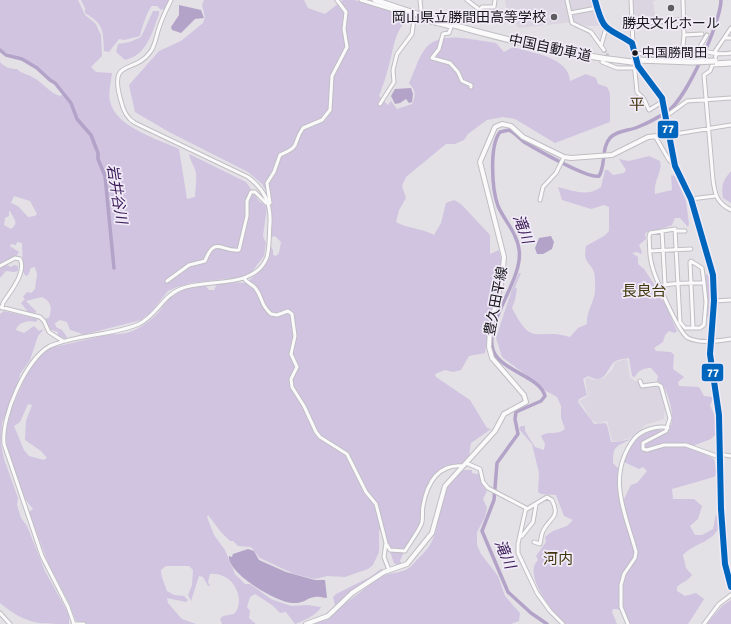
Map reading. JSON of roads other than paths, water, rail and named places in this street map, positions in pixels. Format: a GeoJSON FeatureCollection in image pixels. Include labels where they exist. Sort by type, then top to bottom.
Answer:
{"type":"FeatureCollection","features":[{"type":"Feature","properties":{"kind":"highway","name":"中国自動車道"},"geometry":{"type":"LineString","coordinates":[[375,0],[437,20],[499,37],[563,51],[635,59],[692,63],[731,62]]}},
{"type":"Feature","properties":{"kind":"highway","name":"中国自動車道"},"geometry":{"type":"LineString","coordinates":[[384,0],[500,34],[557,47],[635,59]]}},
{"type":"Feature","properties":{"kind":"main road"},"geometry":{"type":"LineString","coordinates":[[595,0],[601,20],[606,28],[633,44],[635,59],[640,69],[660,94],[663,102],[675,166],[691,199],[713,275],[714,301],[710,354],[719,415],[719,456],[725,564],[731,587]]}},
{"type":"Feature","properties":{"kind":"main road","name":"豊久田平線"},"geometry":{"type":"LineString","coordinates":[[306,624],[328,616],[352,593],[389,570],[407,564],[431,536],[443,491],[495,431],[504,414],[516,406],[524,404],[526,400],[524,395],[492,358],[489,348],[490,328],[502,279],[504,257],[480,160],[493,129],[496,125],[502,124],[511,126],[524,137],[563,158],[608,155],[655,136],[669,134]]}},
{"type":"Feature","properties":{"kind":"street"},"geometry":{"type":"LineString","coordinates":[[171,0],[149,53],[137,63],[122,70],[117,77],[117,89],[124,110],[128,117],[135,123],[248,177],[262,189],[269,204]]}},
{"type":"Feature","properties":{"kind":"street"},"geometry":{"type":"LineString","coordinates":[[84,624],[75,624],[40,549],[7,455],[3,438],[8,413],[30,364],[45,349],[63,342],[136,325],[148,318],[173,293],[186,287],[244,278],[259,268],[267,257],[270,219],[269,204],[271,202],[267,183],[274,172],[280,156],[296,146],[303,128],[322,120],[330,110],[332,76],[347,47],[344,29],[346,12],[337,0]]}},
{"type":"Feature","properties":{"kind":"street"},"geometry":{"type":"LineString","coordinates":[[361,0],[410,15],[414,19],[412,34],[397,54],[393,70],[394,82],[380,104]]}},
{"type":"Feature","properties":{"kind":"street"},"geometry":{"type":"LineString","coordinates":[[420,0],[421,10]]}},
{"type":"Feature","properties":{"kind":"street"},"geometry":{"type":"LineString","coordinates":[[467,0],[480,10]]}},
{"type":"Feature","properties":{"kind":"street"},"geometry":{"type":"LineString","coordinates":[[474,19],[482,7],[494,7],[495,0]]}},
{"type":"Feature","properties":{"kind":"street"},"geometry":{"type":"LineString","coordinates":[[567,0],[572,23],[591,32],[604,50]]}},
{"type":"Feature","properties":{"kind":"street"},"geometry":{"type":"LineString","coordinates":[[631,0],[633,44]]}},
{"type":"Feature","properties":{"kind":"street"},"geometry":{"type":"LineString","coordinates":[[682,57],[685,19],[683,0]]}},
{"type":"Feature","properties":{"kind":"street"},"geometry":{"type":"LineString","coordinates":[[570,13],[597,8]]}},
{"type":"Feature","properties":{"kind":"street"},"geometry":{"type":"LineString","coordinates":[[419,16],[419,19],[425,22],[451,27],[449,33],[443,34],[439,49],[432,58],[450,63],[458,72],[462,81],[471,85],[471,87]]}},
{"type":"Feature","properties":{"kind":"street"},"geometry":{"type":"LineString","coordinates":[[633,25],[685,19]]}},
{"type":"Feature","properties":{"kind":"street"},"geometry":{"type":"LineString","coordinates":[[601,46],[606,28]]}},
{"type":"Feature","properties":{"kind":"street"},"geometry":{"type":"LineString","coordinates":[[731,28],[715,53],[710,71],[704,74],[715,196],[723,206],[731,210]]}},
{"type":"Feature","properties":{"kind":"street"},"geometry":{"type":"LineString","coordinates":[[684,35],[702,34]]}},
{"type":"Feature","properties":{"kind":"street"},"geometry":{"type":"LineString","coordinates":[[663,102],[649,110],[644,99],[637,92],[634,68],[635,59],[693,58],[700,50],[707,35]]}},
{"type":"Feature","properties":{"kind":"street"},"geometry":{"type":"LineString","coordinates":[[725,38],[731,38]]}},
{"type":"Feature","properties":{"kind":"street"},"geometry":{"type":"LineString","coordinates":[[700,50],[715,53],[731,53]]}},
{"type":"Feature","properties":{"kind":"street"},"geometry":{"type":"LineString","coordinates":[[602,62],[634,68]]}},
{"type":"Feature","properties":{"kind":"street"},"geometry":{"type":"LineString","coordinates":[[665,116],[685,101],[731,98]]}},
{"type":"Feature","properties":{"kind":"street"},"geometry":{"type":"LineString","coordinates":[[669,134],[731,125]]}},
{"type":"Feature","properties":{"kind":"street"},"geometry":{"type":"LineString","coordinates":[[655,136],[669,160],[675,166]]}},
{"type":"Feature","properties":{"kind":"street"},"geometry":{"type":"LineString","coordinates":[[540,200],[543,187],[556,173],[563,158]]}},
{"type":"Feature","properties":{"kind":"street"},"geometry":{"type":"LineString","coordinates":[[167,282],[189,264],[206,261],[210,250],[215,247],[223,246],[235,250],[240,249],[242,232],[247,216],[247,202],[251,192],[255,192],[263,201],[269,204]]}},
{"type":"Feature","properties":{"kind":"street"},"geometry":{"type":"LineString","coordinates":[[691,199],[715,196]]}},
{"type":"Feature","properties":{"kind":"street"},"geometry":{"type":"LineString","coordinates":[[686,231],[665,229],[662,232],[650,233],[651,262],[660,286],[676,324],[682,333],[694,340],[710,341],[731,339]]}},
{"type":"Feature","properties":{"kind":"street"},"geometry":{"type":"LineString","coordinates":[[675,231],[680,322],[685,328],[693,328],[700,328],[704,325],[706,302],[702,268],[691,261],[690,262],[693,328]]}},
{"type":"Feature","properties":{"kind":"street"},"geometry":{"type":"LineString","coordinates":[[662,232],[665,285]]}},
{"type":"Feature","properties":{"kind":"street"},"geometry":{"type":"LineString","coordinates":[[650,251],[691,249]]}},
{"type":"Feature","properties":{"kind":"street"},"geometry":{"type":"LineString","coordinates":[[0,266],[15,258],[20,259],[22,264],[21,272],[1,308],[40,317],[44,321],[49,332],[63,342]]}},
{"type":"Feature","properties":{"kind":"street"},"geometry":{"type":"LineString","coordinates":[[244,278],[248,284],[256,288],[261,303],[271,314],[277,315],[288,311],[292,314],[295,336],[291,354],[297,367],[291,378],[292,387],[304,406],[318,435],[344,451],[349,456],[366,492],[376,504],[386,543],[384,557],[389,570]]}},
{"type":"Feature","properties":{"kind":"street"},"geometry":{"type":"LineString","coordinates":[[660,286],[704,283]]}},
{"type":"Feature","properties":{"kind":"street"},"geometry":{"type":"LineString","coordinates":[[714,301],[731,300]]}},
{"type":"Feature","properties":{"kind":"street"},"geometry":{"type":"LineString","coordinates":[[640,381],[641,386],[656,384],[662,388],[670,418],[668,428],[662,434],[643,443],[642,449],[647,450],[664,446],[686,445],[719,456],[731,456]]}},
{"type":"Feature","properties":{"kind":"street"},"geometry":{"type":"LineString","coordinates":[[628,624],[621,607],[621,585],[624,574],[636,552],[620,498],[620,467],[625,453],[638,435],[646,431],[663,427],[668,428]]}},
{"type":"Feature","properties":{"kind":"street"},"geometry":{"type":"LineString","coordinates":[[386,543],[390,550],[406,551],[410,541],[421,526],[426,492],[432,478],[442,469],[465,464],[480,469],[484,484],[491,490],[527,509]]}},
{"type":"Feature","properties":{"kind":"street"},"geometry":{"type":"LineString","coordinates":[[534,542],[540,544],[543,531],[554,518],[556,509],[552,500],[549,498],[545,498],[527,509],[520,537],[518,553],[537,593],[562,624]]}},
{"type":"Feature","properties":{"kind":"street"},"geometry":{"type":"LineString","coordinates":[[520,537],[533,522],[536,504]]}},
{"type":"Feature","properties":{"kind":"street"},"geometry":{"type":"LineString","coordinates":[[704,624],[719,604],[731,595]]}},
{"type":"Feature","properties":{"kind":"street"},"geometry":{"type":"LineString","coordinates":[[0,613],[10,624]]}},
{"type":"Feature","properties":{"kind":"waterway","name":"滝川"},"geometry":{"type":"LineString","coordinates":[[547,624],[531,613],[508,592],[482,531],[494,500],[497,463],[518,434],[515,419],[516,412],[541,401],[545,396],[542,389],[536,383],[503,363],[493,350],[492,339],[494,326],[511,287],[519,261],[518,243],[498,206],[494,190],[494,147],[500,132],[509,130],[524,142],[562,163],[584,173],[599,176],[605,147],[613,135],[642,125],[665,113],[675,104],[684,92],[709,42],[721,0]]}},
{"type":"Feature","properties":{"kind":"waterway","name":"岩井谷川"},"geometry":{"type":"LineString","coordinates":[[0,50],[6,55],[22,59],[37,68],[55,83],[71,103],[77,119],[91,135],[105,176],[114,268]]}},
{"type":"Feature","properties":{"kind":"tunnel"},"geometry":{"type":"LineString","coordinates":[[604,50],[613,63]]}},
{"type":"Feature","properties":{"kind":"place","name":"勝央文化ホール"},"geometry":{"type":"Point","coordinates":[671,8]}},
{"type":"Feature","properties":{"kind":"place","name":"岡山県立勝間田高等学校"},"geometry":{"type":"Point","coordinates":[554,17]}},
{"type":"Feature","properties":{"kind":"place","name":"中国勝間田"},"geometry":{"type":"Point","coordinates":[635,53]}},
{"type":"Feature","properties":{"kind":"district","name":"平"},"geometry":{"type":"Point","coordinates":[637,105]}},
{"type":"Feature","properties":{"kind":"district","name":"長良台"},"geometry":{"type":"Point","coordinates":[644,291]}},
{"type":"Feature","properties":{"kind":"district","name":"河内"},"geometry":{"type":"Point","coordinates":[558,559]}}]}
